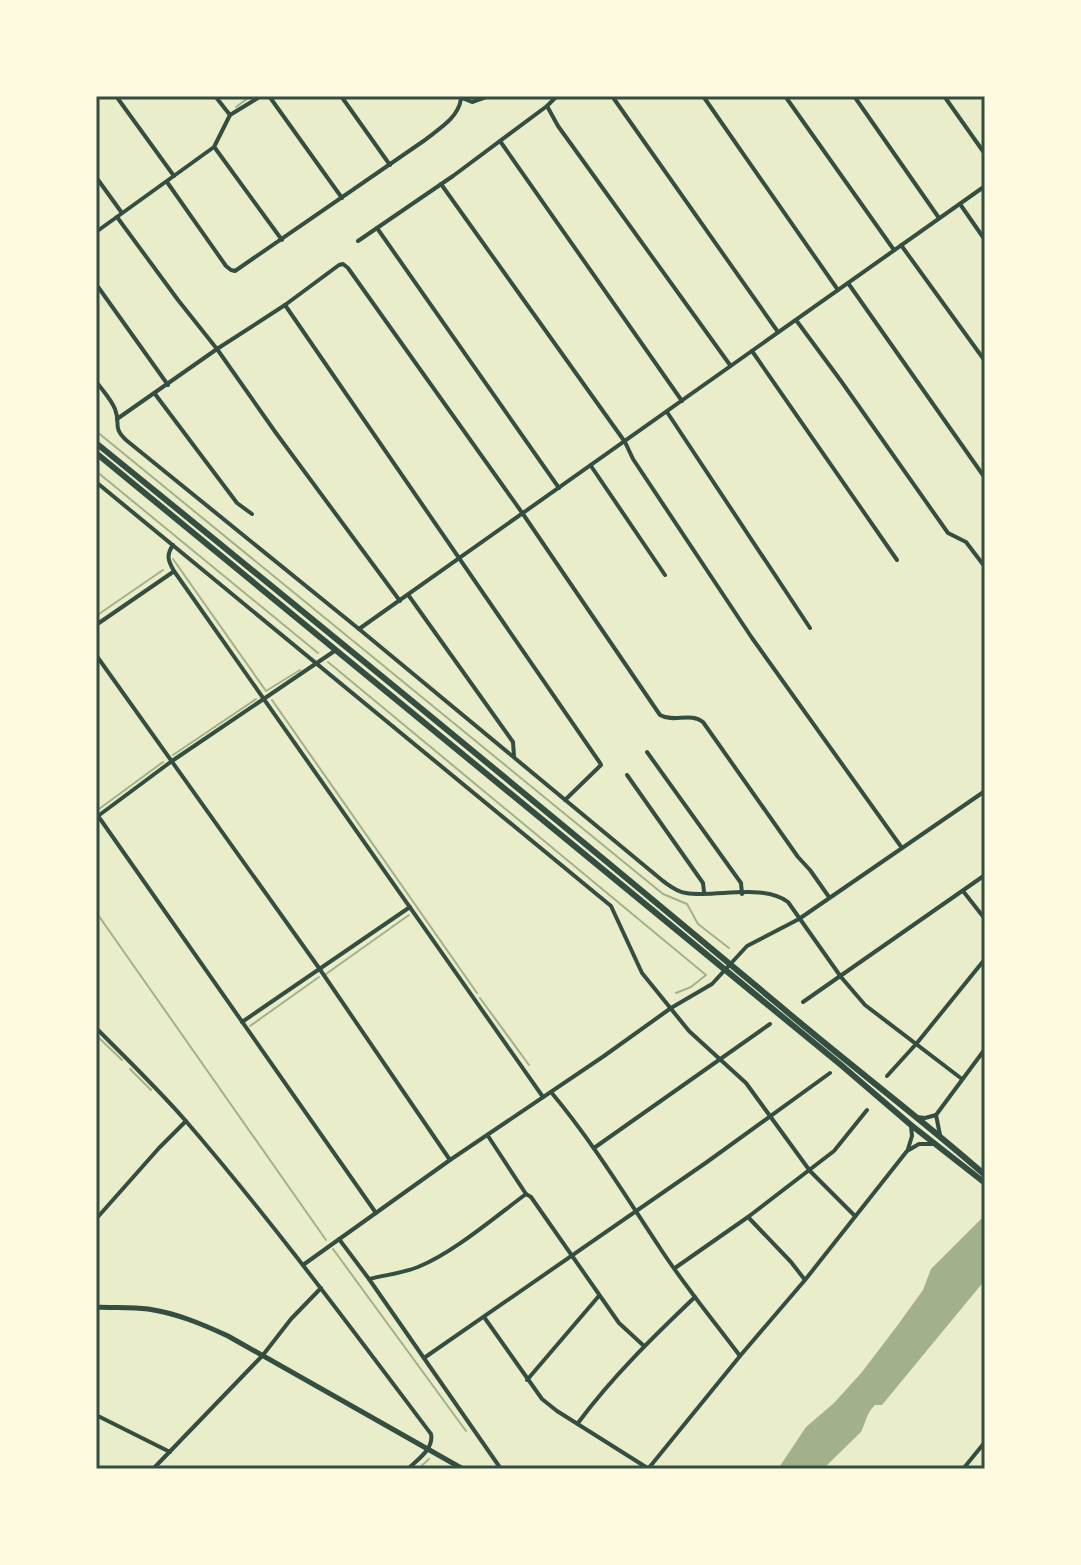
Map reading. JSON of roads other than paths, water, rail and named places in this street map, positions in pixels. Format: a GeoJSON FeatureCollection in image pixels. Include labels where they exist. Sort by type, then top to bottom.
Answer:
{"type":"FeatureCollection","features":[{"type":"Feature","properties":{"kind":"main road"},"geometry":{"type":"LineString","coordinates":[[96,443],[985,1175]]}},
{"type":"Feature","properties":{"kind":"main road"},"geometry":{"type":"LineString","coordinates":[[96,453],[985,1183]]}},
{"type":"Feature","properties":{"kind":"street"},"geometry":{"type":"LineString","coordinates":[[116,96],[174,176]]}},
{"type":"Feature","properties":{"kind":"street"},"geometry":{"type":"LineString","coordinates":[[215,96],[230,115]]}},
{"type":"Feature","properties":{"kind":"street"},"geometry":{"type":"LineString","coordinates":[[96,232],[214,147],[230,115],[261,96]]}},
{"type":"Feature","properties":{"kind":"street"},"geometry":{"type":"LineString","coordinates":[[269,96],[342,198]]}},
{"type":"Feature","properties":{"kind":"street"},"geometry":{"type":"LineString","coordinates":[[341,96],[390,165]]}},
{"type":"Feature","properties":{"kind":"street"},"geometry":{"type":"LineString","coordinates":[[167,182],[226,266],[235,271],[448,122],[459,107],[459,97],[472,102],[489,96]]}},
{"type":"Feature","properties":{"kind":"street"},"geometry":{"type":"LineString","coordinates":[[358,241],[441,184],[557,96]]}},
{"type":"Feature","properties":{"kind":"street"},"geometry":{"type":"LineString","coordinates":[[612,96],[778,332]]}},
{"type":"Feature","properties":{"kind":"street"},"geometry":{"type":"LineString","coordinates":[[703,96],[838,290]]}},
{"type":"Feature","properties":{"kind":"street"},"geometry":{"type":"LineString","coordinates":[[785,96],[894,250]]}},
{"type":"Feature","properties":{"kind":"street"},"geometry":{"type":"LineString","coordinates":[[854,96],[939,218]]}},
{"type":"Feature","properties":{"kind":"street"},"geometry":{"type":"LineString","coordinates":[[944,96],[985,154]]}},
{"type":"Feature","properties":{"kind":"street"},"geometry":{"type":"LineString","coordinates":[[547,106],[567,139],[731,366]]}},
{"type":"Feature","properties":{"kind":"street"},"geometry":{"type":"LineString","coordinates":[[500,141],[682,401]]}},
{"type":"Feature","properties":{"kind":"street"},"geometry":{"type":"LineString","coordinates":[[214,147],[282,240]]}},
{"type":"Feature","properties":{"kind":"street"},"geometry":{"type":"LineString","coordinates":[[96,177],[122,213]]}},
{"type":"Feature","properties":{"kind":"street"},"geometry":{"type":"LineString","coordinates":[[441,184],[625,442],[633,459],[752,638],[902,848]]}},
{"type":"Feature","properties":{"kind":"street"},"geometry":{"type":"LineString","coordinates":[[359,629],[985,186]]}},
{"type":"Feature","properties":{"kind":"street"},"geometry":{"type":"LineString","coordinates":[[960,204],[985,240]]}},
{"type":"Feature","properties":{"kind":"street"},"geometry":{"type":"LineString","coordinates":[[117,217],[400,601]]}},
{"type":"Feature","properties":{"kind":"street"},"geometry":{"type":"LineString","coordinates":[[377,228],[559,488]]}},
{"type":"Feature","properties":{"kind":"street"},"geometry":{"type":"LineString","coordinates":[[901,245],[985,361]]}},
{"type":"Feature","properties":{"kind":"street"},"geometry":{"type":"LineString","coordinates":[[117,419],[343,264],[523,514],[660,715],[667,719],[696,717],[707,726],[829,897]]}},
{"type":"Feature","properties":{"kind":"street"},"geometry":{"type":"LineString","coordinates":[[848,283],[985,478]]}},
{"type":"Feature","properties":{"kind":"street"},"geometry":{"type":"LineString","coordinates":[[96,284],[168,385]]}},
{"type":"Feature","properties":{"kind":"street"},"geometry":{"type":"LineString","coordinates":[[285,305],[601,763],[565,800]]}},
{"type":"Feature","properties":{"kind":"street"},"geometry":{"type":"LineString","coordinates":[[796,320],[948,533],[966,542],[985,567]]}},
{"type":"Feature","properties":{"kind":"street"},"geometry":{"type":"LineString","coordinates":[[752,351],[897,560]]}},
{"type":"Feature","properties":{"kind":"street"},"geometry":{"type":"LineString","coordinates":[[96,381],[115,407],[118,432],[126,440],[663,881],[685,893],[770,894],[783,898],[865,1005],[962,1079]]}},
{"type":"Feature","properties":{"kind":"street"},"geometry":{"type":"LineString","coordinates":[[155,394],[237,503],[252,514]]}},
{"type":"Feature","properties":{"kind":"street"},"geometry":{"type":"LineString","coordinates":[[667,412],[810,628]]}},
{"type":"Feature","properties":{"kind":"street"},"geometry":{"type":"LineString","coordinates":[[591,466],[665,575]]}},
{"type":"Feature","properties":{"kind":"street"},"geometry":{"type":"LineString","coordinates":[[96,482],[611,906],[642,973],[689,1031],[746,1083],[810,1171],[855,1216]]}},
{"type":"Feature","properties":{"kind":"street"},"geometry":{"type":"LineString","coordinates":[[173,545],[167,557],[174,571],[543,1097]]}},
{"type":"Feature","properties":{"kind":"street"},"geometry":{"type":"LineString","coordinates":[[96,625],[174,571]]}},
{"type":"Feature","properties":{"kind":"street"},"geometry":{"type":"LineString","coordinates":[[409,596],[513,742],[514,757]]}},
{"type":"Feature","properties":{"kind":"street"},"geometry":{"type":"LineString","coordinates":[[341,642],[335,650],[97,814],[376,1213]]}},
{"type":"Feature","properties":{"kind":"street"},"geometry":{"type":"LineString","coordinates":[[96,655],[319,968],[450,1160]]}},
{"type":"Feature","properties":{"kind":"street"},"geometry":{"type":"LineString","coordinates":[[647,752],[741,883],[742,894]]}},
{"type":"Feature","properties":{"kind":"street"},"geometry":{"type":"LineString","coordinates":[[627,775],[703,883],[704,893]]}},
{"type":"Feature","properties":{"kind":"street"},"geometry":{"type":"LineString","coordinates":[[303,1265],[671,1008],[712,984],[747,946],[799,919],[985,791]]}},
{"type":"Feature","properties":{"kind":"street"},"geometry":{"type":"LineString","coordinates":[[803,1002],[985,875]]}},
{"type":"Feature","properties":{"kind":"street"},"geometry":{"type":"LineString","coordinates":[[963,891],[985,919]]}},
{"type":"Feature","properties":{"kind":"street"},"geometry":{"type":"LineString","coordinates":[[242,1022],[410,907]]}},
{"type":"Feature","properties":{"kind":"street"},"geometry":{"type":"LineString","coordinates":[[887,1076],[985,959]]}},
{"type":"Feature","properties":{"kind":"street"},"geometry":{"type":"LineString","coordinates":[[594,1148],[770,1024]]}},
{"type":"Feature","properties":{"kind":"street"},"geometry":{"type":"LineString","coordinates":[[96,1028],[186,1121],[303,1265],[431,1434],[428,1450],[408,1469]]}},
{"type":"Feature","properties":{"kind":"street"},"geometry":{"type":"LineString","coordinates":[[917,1117],[936,1115],[985,1049]]}},
{"type":"Feature","properties":{"kind":"street"},"geometry":{"type":"LineString","coordinates":[[424,1358],[830,1073]]}},
{"type":"Feature","properties":{"kind":"street"},"geometry":{"type":"LineString","coordinates":[[551,1092],[574,1119],[661,1250],[740,1356]]}},
{"type":"Feature","properties":{"kind":"street"},"geometry":{"type":"LineString","coordinates":[[675,1268],[810,1171],[834,1151],[867,1110]]}},
{"type":"Feature","properties":{"kind":"street"},"geometry":{"type":"LineString","coordinates":[[936,1115],[940,1135]]}},
{"type":"Feature","properties":{"kind":"street"},"geometry":{"type":"LineString","coordinates":[[96,1219],[186,1121]]}},
{"type":"Feature","properties":{"kind":"street"},"geometry":{"type":"LineString","coordinates":[[484,1317],[542,1399],[649,1469],[907,1151],[912,1136],[911,1125]]}},
{"type":"Feature","properties":{"kind":"street"},"geometry":{"type":"LineString","coordinates":[[488,1136],[619,1323],[644,1346]]}},
{"type":"Feature","properties":{"kind":"street"},"geometry":{"type":"LineString","coordinates":[[907,1151],[919,1144],[936,1145]]}},
{"type":"Feature","properties":{"kind":"street"},"geometry":{"type":"LineString","coordinates":[[369,1279],[427,1263],[526,1194]]}},
{"type":"Feature","properties":{"kind":"street"},"geometry":{"type":"LineString","coordinates":[[748,1217],[805,1280]]}},
{"type":"Feature","properties":{"kind":"street"},"geometry":{"type":"LineString","coordinates":[[339,1239],[501,1469]]}},
{"type":"Feature","properties":{"kind":"street"},"geometry":{"type":"LineString","coordinates":[[153,1469],[263,1355],[321,1288]]}},
{"type":"Feature","properties":{"kind":"street"},"geometry":{"type":"LineString","coordinates":[[527,1380],[599,1296]]}},
{"type":"Feature","properties":{"kind":"street"},"geometry":{"type":"LineString","coordinates":[[578,1423],[644,1346],[695,1297]]}},
{"type":"Feature","properties":{"kind":"street"},"geometry":{"type":"LineString","coordinates":[[96,1307],[147,1309],[206,1326],[463,1469]]}},
{"type":"Feature","properties":{"kind":"street"},"geometry":{"type":"LineString","coordinates":[[96,1415],[170,1452]]}},
{"type":"Feature","properties":{"kind":"street"},"geometry":{"type":"LineString","coordinates":[[963,1469],[985,1442]]}},
{"type":"Feature","properties":{"kind":"waterway"},"geometry":{"type":"LineString","coordinates":[[236,107],[251,96]]}},
{"type":"Feature","properties":{"kind":"waterway"},"geometry":{"type":"LineString","coordinates":[[96,431],[663,894],[687,904],[698,924],[729,948]]}},
{"type":"Feature","properties":{"kind":"waterway"},"geometry":{"type":"LineString","coordinates":[[96,471],[318,653]]}},
{"type":"Feature","properties":{"kind":"waterway"},"geometry":{"type":"LineString","coordinates":[[173,559],[266,691],[300,670]]}},
{"type":"Feature","properties":{"kind":"waterway"},"geometry":{"type":"LineString","coordinates":[[96,616],[163,570]]}},
{"type":"Feature","properties":{"kind":"waterway"},"geometry":{"type":"LineString","coordinates":[[328,662],[706,975],[691,987],[676,993]]}},
{"type":"Feature","properties":{"kind":"waterway"},"geometry":{"type":"LineString","coordinates":[[173,755],[256,699]]}},
{"type":"Feature","properties":{"kind":"waterway"},"geometry":{"type":"LineString","coordinates":[[272,700],[477,993]]}},
{"type":"Feature","properties":{"kind":"waterway"},"geometry":{"type":"LineString","coordinates":[[99,809],[163,762]]}},
{"type":"Feature","properties":{"kind":"waterway"},"geometry":{"type":"LineString","coordinates":[[96,912],[326,1240]]}},
{"type":"Feature","properties":{"kind":"waterway"},"geometry":{"type":"LineString","coordinates":[[326,974],[409,915]]}},
{"type":"Feature","properties":{"kind":"waterway"},"geometry":{"type":"LineString","coordinates":[[250,1026],[319,977]]}},
{"type":"Feature","properties":{"kind":"waterway"},"geometry":{"type":"LineString","coordinates":[[480,998],[529,1065]]}},
{"type":"Feature","properties":{"kind":"waterway"},"geometry":{"type":"LineString","coordinates":[[98,1037],[122,1060]]}},
{"type":"Feature","properties":{"kind":"waterway"},"geometry":{"type":"LineString","coordinates":[[130,1069],[151,1090]]}},
{"type":"Feature","properties":{"kind":"waterway"},"geometry":{"type":"LineString","coordinates":[[333,1249],[466,1431]]}},
{"type":"Feature","properties":{"kind":"waterway"},"geometry":{"type":"LineString","coordinates":[[418,1469],[429,1459]]}}]}
